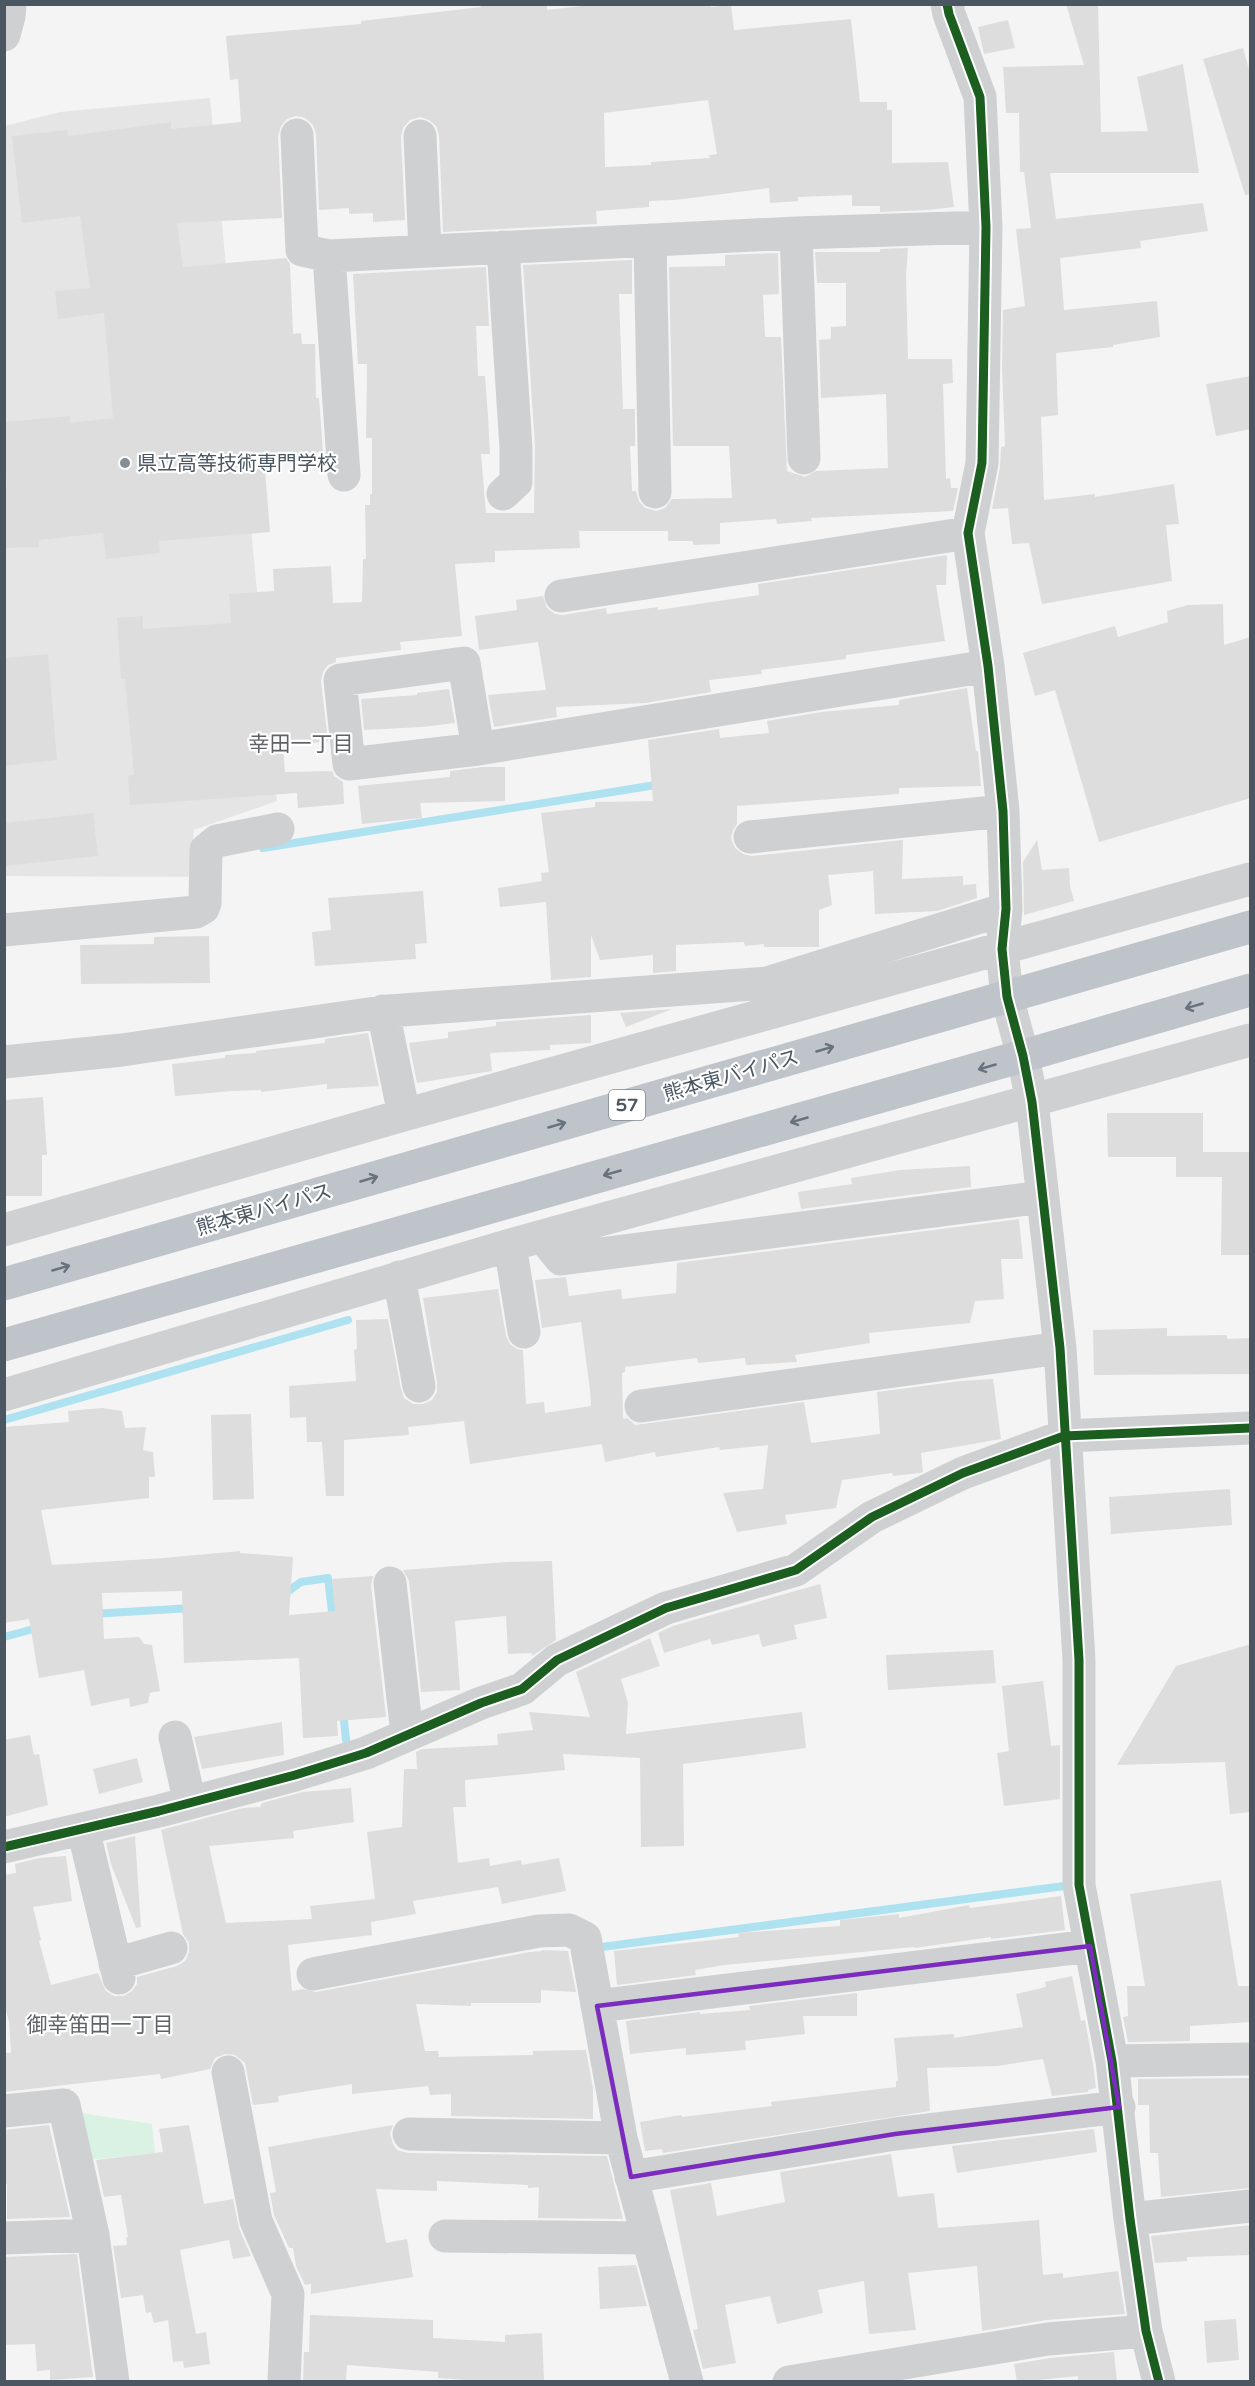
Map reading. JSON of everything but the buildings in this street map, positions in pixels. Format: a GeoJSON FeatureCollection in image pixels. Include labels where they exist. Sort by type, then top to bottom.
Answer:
{"type":"FeatureCollection","features":[{"type":"Feature","properties":{"kind":"highway","name":"熊本東バイパス"},"geometry":{"type":"LineString","coordinates":[[4,1284],[1251,927]]}},
{"type":"Feature","properties":{"kind":"highway"},"geometry":{"type":"LineString","coordinates":[[4,1345],[1251,990]]}},
{"type":"Feature","properties":{"kind":"street"},"geometry":{"type":"LineString","coordinates":[[4,35],[10,4]]}},
{"type":"Feature","properties":{"kind":"street"},"geometry":{"type":"LineString","coordinates":[[947,4],[980,97],[986,227],[982,463],[968,533],[988,666],[1003,811],[1006,909],[1002,950],[1007,997],[1023,1056],[1032,1102],[1060,1348],[1079,1660],[1079,1884],[1119,2106],[1130,2219],[1146,2331],[1159,2382]]}},
{"type":"Feature","properties":{"kind":"street"},"geometry":{"type":"LineString","coordinates":[[297,135],[302,250],[329,256],[796,233],[986,227]]}},
{"type":"Feature","properties":{"kind":"street"},"geometry":{"type":"LineString","coordinates":[[420,136],[425,250]]}},
{"type":"Feature","properties":{"kind":"street"},"geometry":{"type":"LineString","coordinates":[[796,233],[804,458]]}},
{"type":"Feature","properties":{"kind":"street"},"geometry":{"type":"LineString","coordinates":[[650,240],[655,492]]}},
{"type":"Feature","properties":{"kind":"street"},"geometry":{"type":"LineString","coordinates":[[503,247],[516,448],[516,482],[503,494]]}},
{"type":"Feature","properties":{"kind":"street"},"geometry":{"type":"LineString","coordinates":[[329,256],[344,475]]}},
{"type":"Feature","properties":{"kind":"street"},"geometry":{"type":"LineString","coordinates":[[561,596],[968,533]]}},
{"type":"Feature","properties":{"kind":"street"},"geometry":{"type":"LineString","coordinates":[[478,749],[464,663],[340,680],[349,764],[478,749],[988,666]]}},
{"type":"Feature","properties":{"kind":"street"},"geometry":{"type":"LineString","coordinates":[[750,837],[1003,811]]}},
{"type":"Feature","properties":{"kind":"street"},"geometry":{"type":"LineString","coordinates":[[4,930],[196,912],[203,908],[205,903],[206,850],[217,841],[278,829]]}},
{"type":"Feature","properties":{"kind":"street"},"geometry":{"type":"LineString","coordinates":[[4,1230],[404,1115],[1251,879]]}},
{"type":"Feature","properties":{"kind":"street"},"geometry":{"type":"LineString","coordinates":[[4,1062],[122,1050],[382,1011],[768,983],[1006,909]]}},
{"type":"Feature","properties":{"kind":"street"},"geometry":{"type":"LineString","coordinates":[[382,1011],[404,1115]]}},
{"type":"Feature","properties":{"kind":"street"},"geometry":{"type":"LineString","coordinates":[[4,1395],[510,1245],[1251,1041]]}},
{"type":"Feature","properties":{"kind":"street"},"geometry":{"type":"LineString","coordinates":[[543,1237],[561,1259],[1042,1197]]}},
{"type":"Feature","properties":{"kind":"street"},"geometry":{"type":"LineString","coordinates":[[510,1245],[524,1332]]}},
{"type":"Feature","properties":{"kind":"street"},"geometry":{"type":"LineString","coordinates":[[399,1277],[419,1386]]}},
{"type":"Feature","properties":{"kind":"street"},"geometry":{"type":"LineString","coordinates":[[641,1407],[1060,1348]]}},
{"type":"Feature","properties":{"kind":"street"},"geometry":{"type":"LineString","coordinates":[[4,1847],[190,1803],[366,1753],[481,1703],[522,1689],[557,1660],[666,1608],[796,1570],[872,1517],[963,1473],[1064,1436],[1251,1428]]}},
{"type":"Feature","properties":{"kind":"street"},"geometry":{"type":"LineString","coordinates":[[390,1583],[407,1734]]}},
{"type":"Feature","properties":{"kind":"street"},"geometry":{"type":"LineString","coordinates":[[175,1737],[190,1803]]}},
{"type":"Feature","properties":{"kind":"street"},"geometry":{"type":"LineString","coordinates":[[83,1828],[117,1971],[171,1948]]}},
{"type":"Feature","properties":{"kind":"street"},"geometry":{"type":"LineString","coordinates":[[313,1974],[538,1931],[569,1930],[585,1938],[621,2138],[687,2382]]}},
{"type":"Feature","properties":{"kind":"street"},"geometry":{"type":"LineString","coordinates":[[597,2006],[1090,1946]]}},
{"type":"Feature","properties":{"kind":"street"},"geometry":{"type":"LineString","coordinates":[[1112,2061],[1251,2060]]}},
{"type":"Feature","properties":{"kind":"street"},"geometry":{"type":"LineString","coordinates":[[228,2072],[256,2221],[288,2294],[284,2382]]}},
{"type":"Feature","properties":{"kind":"street"},"geometry":{"type":"LineString","coordinates":[[4,2111],[64,2105],[93,2235],[113,2382]]}},
{"type":"Feature","properties":{"kind":"street"},"geometry":{"type":"LineString","coordinates":[[631,2177],[895,2134],[1119,2106]]}},
{"type":"Feature","properties":{"kind":"street"},"geometry":{"type":"LineString","coordinates":[[409,2134],[621,2138]]}},
{"type":"Feature","properties":{"kind":"street"},"geometry":{"type":"LineString","coordinates":[[1130,2219],[1251,2206]]}},
{"type":"Feature","properties":{"kind":"street"},"geometry":{"type":"LineString","coordinates":[[4,2238],[93,2235]]}},
{"type":"Feature","properties":{"kind":"street"},"geometry":{"type":"LineString","coordinates":[[445,2236],[648,2238]]}},
{"type":"Feature","properties":{"kind":"street"},"geometry":{"type":"LineString","coordinates":[[789,2382],[1048,2339],[1146,2331]]}},
{"type":"Feature","properties":{"kind":"highlighted area"},"geometry":{"type":"Polygon","coordinates":[[[1090,1946],[1119,2107],[895,2134],[631,2177],[597,2006],[1090,1946]]]}},
{"type":"Feature","properties":{"kind":"shaded area","name":"県立高等技術専門学校"},"geometry":{"type":"Polygon","coordinates":[[[210,98],[277,801],[194,830],[190,877],[5,876],[5,126],[60,112],[210,98]]]}},
{"type":"Feature","properties":{"kind":"green space"},"geometry":{"type":"Polygon","coordinates":[[[81,2113],[152,2124],[155,2153],[88,2160],[81,2113]]]}},
{"type":"Feature","properties":{"kind":"waterway"},"geometry":{"type":"LineString","coordinates":[[263,848],[662,784]]}},
{"type":"Feature","properties":{"kind":"waterway"},"geometry":{"type":"LineString","coordinates":[[4,1420],[348,1320]]}},
{"type":"Feature","properties":{"kind":"waterway"},"geometry":{"type":"LineString","coordinates":[[283,1595],[301,1582],[328,1578],[333,1620]]}},
{"type":"Feature","properties":{"kind":"waterway"},"geometry":{"type":"LineString","coordinates":[[91,1614],[192,1608]]}},
{"type":"Feature","properties":{"kind":"waterway"},"geometry":{"type":"LineString","coordinates":[[4,1637],[41,1627]]}},
{"type":"Feature","properties":{"kind":"waterway"},"geometry":{"type":"LineString","coordinates":[[343,1711],[346,1740]]}},
{"type":"Feature","properties":{"kind":"waterway"},"geometry":{"type":"LineString","coordinates":[[594,1948],[1072,1885]]}},
{"type":"Feature","properties":{"kind":"cycle path"},"geometry":{"type":"LineString","coordinates":[[947,4],[980,97],[986,227],[982,463],[968,533],[988,666],[1003,811],[1006,909],[1002,949],[1007,997],[1023,1056],[1032,1102],[1060,1348],[1079,1660],[1079,1885],[1112,2061],[1130,2219],[1146,2331],[1159,2382]]}},
{"type":"Feature","properties":{"kind":"cycle path"},"geometry":{"type":"LineString","coordinates":[[4,1847],[159,1811],[295,1775],[366,1753],[481,1703],[522,1689],[557,1660],[666,1608],[796,1570],[872,1517],[963,1473],[1064,1436],[1250,1428]]}},
{"type":"Feature","properties":{"kind":"place","name":"県立高等技術専門学校"},"geometry":{"type":"Point","coordinates":[125,463]}},
{"type":"Feature","properties":{"kind":"district","name":"幸田一丁目"},"geometry":{"type":"Point","coordinates":[301,744]}},
{"type":"Feature","properties":{"kind":"district","name":"御幸笛田一丁目"},"geometry":{"type":"Point","coordinates":[100,2025]}}]}
